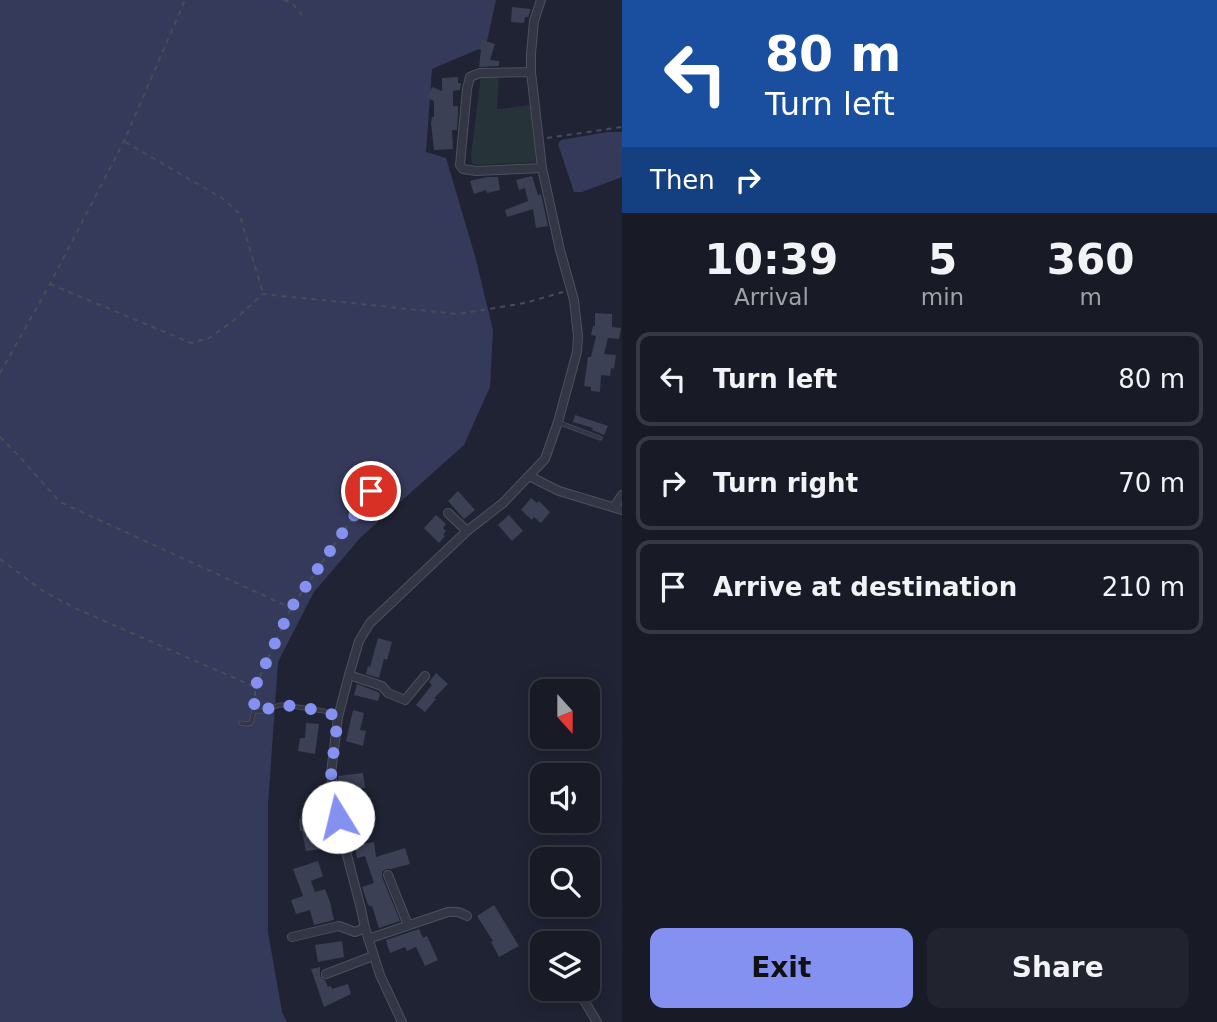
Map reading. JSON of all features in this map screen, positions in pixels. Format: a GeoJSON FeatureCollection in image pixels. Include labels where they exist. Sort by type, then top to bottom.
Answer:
{"type":"FeatureCollection","features":[{"type":"Feature","properties":{"kind":"street"},"geometry":{"type":"LineString","coordinates":[[402,1022],[373,956],[341,832],[331,773],[338,717],[359,641],[370,623],[467,531],[503,503],[545,459],[558,422],[577,352],[577,317],[542,168],[531,72],[534,21],[541,0]]}},
{"type":"Feature","properties":{"kind":"street"},"geometry":{"type":"LineString","coordinates":[[531,72],[480,73],[470,77],[460,165],[463,169],[476,171],[542,168]]}},
{"type":"Feature","properties":{"kind":"street"},"geometry":{"type":"LineString","coordinates":[[528,476],[559,491],[618,509],[622,495]]}},
{"type":"Feature","properties":{"kind":"street"},"geometry":{"type":"LineString","coordinates":[[449,513],[467,531]]}},
{"type":"Feature","properties":{"kind":"street"},"geometry":{"type":"LineString","coordinates":[[349,676],[382,687],[388,693],[405,700],[425,676]]}},
{"type":"Feature","properties":{"kind":"street"},"geometry":{"type":"LineString","coordinates":[[388,875],[408,925]]}},
{"type":"Feature","properties":{"kind":"street"},"geometry":{"type":"LineString","coordinates":[[368,939],[454,911],[467,916]]}},
{"type":"Feature","properties":{"kind":"street"},"geometry":{"type":"LineString","coordinates":[[292,937],[342,926],[355,932],[365,928]]}},
{"type":"Feature","properties":{"kind":"street"},"geometry":{"type":"LineString","coordinates":[[326,974],[373,956]]}},
{"type":"Feature","properties":{"kind":"street"},"geometry":{"type":"LineString","coordinates":[[584,1001],[597,1022]]}},
{"type":"Feature","properties":{"kind":"lane"},"geometry":{"type":"LineString","coordinates":[[558,422],[600,438]]}},
{"type":"Feature","properties":{"kind":"lane"},"geometry":{"type":"LineString","coordinates":[[241,723],[251,723],[254,711],[265,711],[279,705],[324,711],[338,717]]}},
{"type":"Feature","properties":{"kind":"path"},"geometry":{"type":"LineString","coordinates":[[0,373],[50,284],[124,141],[185,0]]}},
{"type":"Feature","properties":{"kind":"path"},"geometry":{"type":"LineString","coordinates":[[284,0],[292,3],[302,15]]}},
{"type":"Feature","properties":{"kind":"path"},"geometry":{"type":"LineString","coordinates":[[539,139],[622,127]]}},
{"type":"Feature","properties":{"kind":"path"},"geometry":{"type":"LineString","coordinates":[[124,141],[222,198],[239,213],[263,294]]}},
{"type":"Feature","properties":{"kind":"path"},"geometry":{"type":"LineString","coordinates":[[50,284],[191,342],[209,338],[263,294],[458,314],[524,303],[571,289]]}},
{"type":"Feature","properties":{"kind":"path"},"geometry":{"type":"LineString","coordinates":[[0,437],[60,502],[291,608]]}},
{"type":"Feature","properties":{"kind":"path"},"geometry":{"type":"LineString","coordinates":[[254,711],[255,687],[291,608],[371,491]]}},
{"type":"Feature","properties":{"kind":"path"},"geometry":{"type":"LineString","coordinates":[[0,559],[43,591],[77,609],[255,687]]}},
{"type":"Feature","properties":{"kind":"shaded area"},"geometry":{"type":"Polygon","coordinates":[[[481,74],[499,75],[497,109],[530,105],[536,162],[472,164],[481,74]]]}},
{"type":"Feature","properties":{"kind":"water"},"geometry":{"type":"Polygon","coordinates":[[[0,0],[496,0],[486,46],[432,69],[426,152],[446,158],[475,256],[493,330],[490,387],[464,445],[361,537],[314,592],[278,662],[268,805],[268,932],[282,1012],[287,1022],[0,1022],[0,0]]]}},
{"type":"Feature","properties":{"kind":"water"},"geometry":{"type":"Polygon","coordinates":[[[622,132],[622,177],[582,192],[574,192],[558,144],[561,140],[622,132]]]}},
{"type":"Feature","properties":{"kind":"building"},"geometry":{"type":"Polygon","coordinates":[[[512,7],[531,9],[524,23],[511,22],[512,7]]]}},
{"type":"Feature","properties":{"kind":"building"},"geometry":{"type":"Polygon","coordinates":[[[482,40],[495,44],[490,60],[499,61],[499,66],[479,67],[482,40]]]}},
{"type":"Feature","properties":{"kind":"building"},"geometry":{"type":"Polygon","coordinates":[[[458,77],[460,90],[453,91],[453,106],[458,106],[458,113],[457,130],[452,130],[453,149],[434,150],[431,123],[434,117],[434,101],[427,98],[432,87],[442,91],[442,78],[458,77]]]}},
{"type":"Feature","properties":{"kind":"building"},"geometry":{"type":"Polygon","coordinates":[[[532,176],[538,195],[541,194],[548,226],[536,228],[533,209],[507,217],[505,210],[528,201],[525,188],[519,190],[516,180],[532,176]]]}},
{"type":"Feature","properties":{"kind":"building"},"geometry":{"type":"Polygon","coordinates":[[[498,177],[500,190],[487,193],[486,190],[474,194],[470,181],[498,177]]]}},
{"type":"Feature","properties":{"kind":"building"},"geometry":{"type":"Polygon","coordinates":[[[595,313],[612,314],[612,327],[621,328],[619,339],[608,338],[604,354],[616,355],[614,369],[611,368],[610,376],[601,375],[600,392],[591,391],[591,387],[584,386],[588,357],[591,357],[596,336],[591,335],[595,326],[595,313]]]}},
{"type":"Feature","properties":{"kind":"building"},"geometry":{"type":"Polygon","coordinates":[[[575,415],[608,426],[604,435],[592,430],[593,428],[573,422],[575,415]]]}},
{"type":"Feature","properties":{"kind":"building"},"geometry":{"type":"Polygon","coordinates":[[[458,491],[475,510],[464,519],[448,501],[458,491]]]}},
{"type":"Feature","properties":{"kind":"building"},"geometry":{"type":"Polygon","coordinates":[[[531,498],[537,503],[539,501],[550,512],[541,523],[534,517],[532,520],[521,510],[531,498]]]}},
{"type":"Feature","properties":{"kind":"building"},"geometry":{"type":"Polygon","coordinates":[[[436,515],[446,524],[443,528],[446,531],[443,535],[445,536],[439,543],[424,528],[436,515]]]}},
{"type":"Feature","properties":{"kind":"building"},"geometry":{"type":"Polygon","coordinates":[[[509,515],[523,531],[512,541],[498,525],[509,515]]]}},
{"type":"Feature","properties":{"kind":"building"},"geometry":{"type":"Polygon","coordinates":[[[378,638],[392,642],[379,678],[366,674],[378,638]]]}},
{"type":"Feature","properties":{"kind":"building"},"geometry":{"type":"Polygon","coordinates":[[[436,673],[448,684],[425,712],[416,705],[432,685],[429,682],[436,673]]]}},
{"type":"Feature","properties":{"kind":"building"},"geometry":{"type":"Polygon","coordinates":[[[357,684],[378,692],[378,701],[354,695],[357,684]]]}},
{"type":"Feature","properties":{"kind":"building"},"geometry":{"type":"Polygon","coordinates":[[[353,710],[364,713],[360,730],[366,731],[363,746],[346,741],[353,710]]]}},
{"type":"Feature","properties":{"kind":"building"},"geometry":{"type":"Polygon","coordinates":[[[306,723],[319,724],[315,754],[298,751],[300,738],[305,738],[306,723]]]}},
{"type":"Feature","properties":{"kind":"building"},"geometry":{"type":"Polygon","coordinates":[[[363,773],[365,788],[354,790],[356,802],[343,804],[338,776],[363,773]]]}},
{"type":"Feature","properties":{"kind":"building"},"geometry":{"type":"Polygon","coordinates":[[[315,817],[317,840],[319,839],[321,849],[306,851],[299,819],[315,817]]]}},
{"type":"Feature","properties":{"kind":"building"},"geometry":{"type":"Polygon","coordinates":[[[364,818],[367,828],[362,830],[364,844],[374,842],[376,857],[405,848],[410,864],[382,872],[400,921],[379,928],[362,887],[374,883],[365,856],[357,858],[349,822],[364,818]]]}},
{"type":"Feature","properties":{"kind":"building"},"geometry":{"type":"Polygon","coordinates":[[[318,861],[323,876],[311,881],[315,892],[325,889],[334,920],[314,925],[310,910],[296,914],[291,900],[303,896],[293,869],[318,861]]]}},
{"type":"Feature","properties":{"kind":"building"},"geometry":{"type":"Polygon","coordinates":[[[494,905],[519,946],[499,957],[491,942],[493,941],[477,916],[494,905]]]}},
{"type":"Feature","properties":{"kind":"building"},"geometry":{"type":"Polygon","coordinates":[[[419,929],[423,938],[427,936],[438,960],[425,966],[416,947],[407,951],[405,947],[390,953],[386,940],[419,929]]]}},
{"type":"Feature","properties":{"kind":"building"},"geometry":{"type":"Polygon","coordinates":[[[342,941],[344,957],[318,962],[315,945],[342,941]]]}},
{"type":"Feature","properties":{"kind":"building"},"geometry":{"type":"Polygon","coordinates":[[[320,967],[320,976],[328,987],[331,986],[332,989],[348,984],[351,994],[324,1007],[311,969],[320,967]]]}},
{"type":"Feature","properties":{"kind":"route"},"geometry":{"type":"LineString","coordinates":[[338,817],[331,773],[338,717],[324,711],[285,705],[254,711],[255,687],[291,608],[371,491]]}}]}
